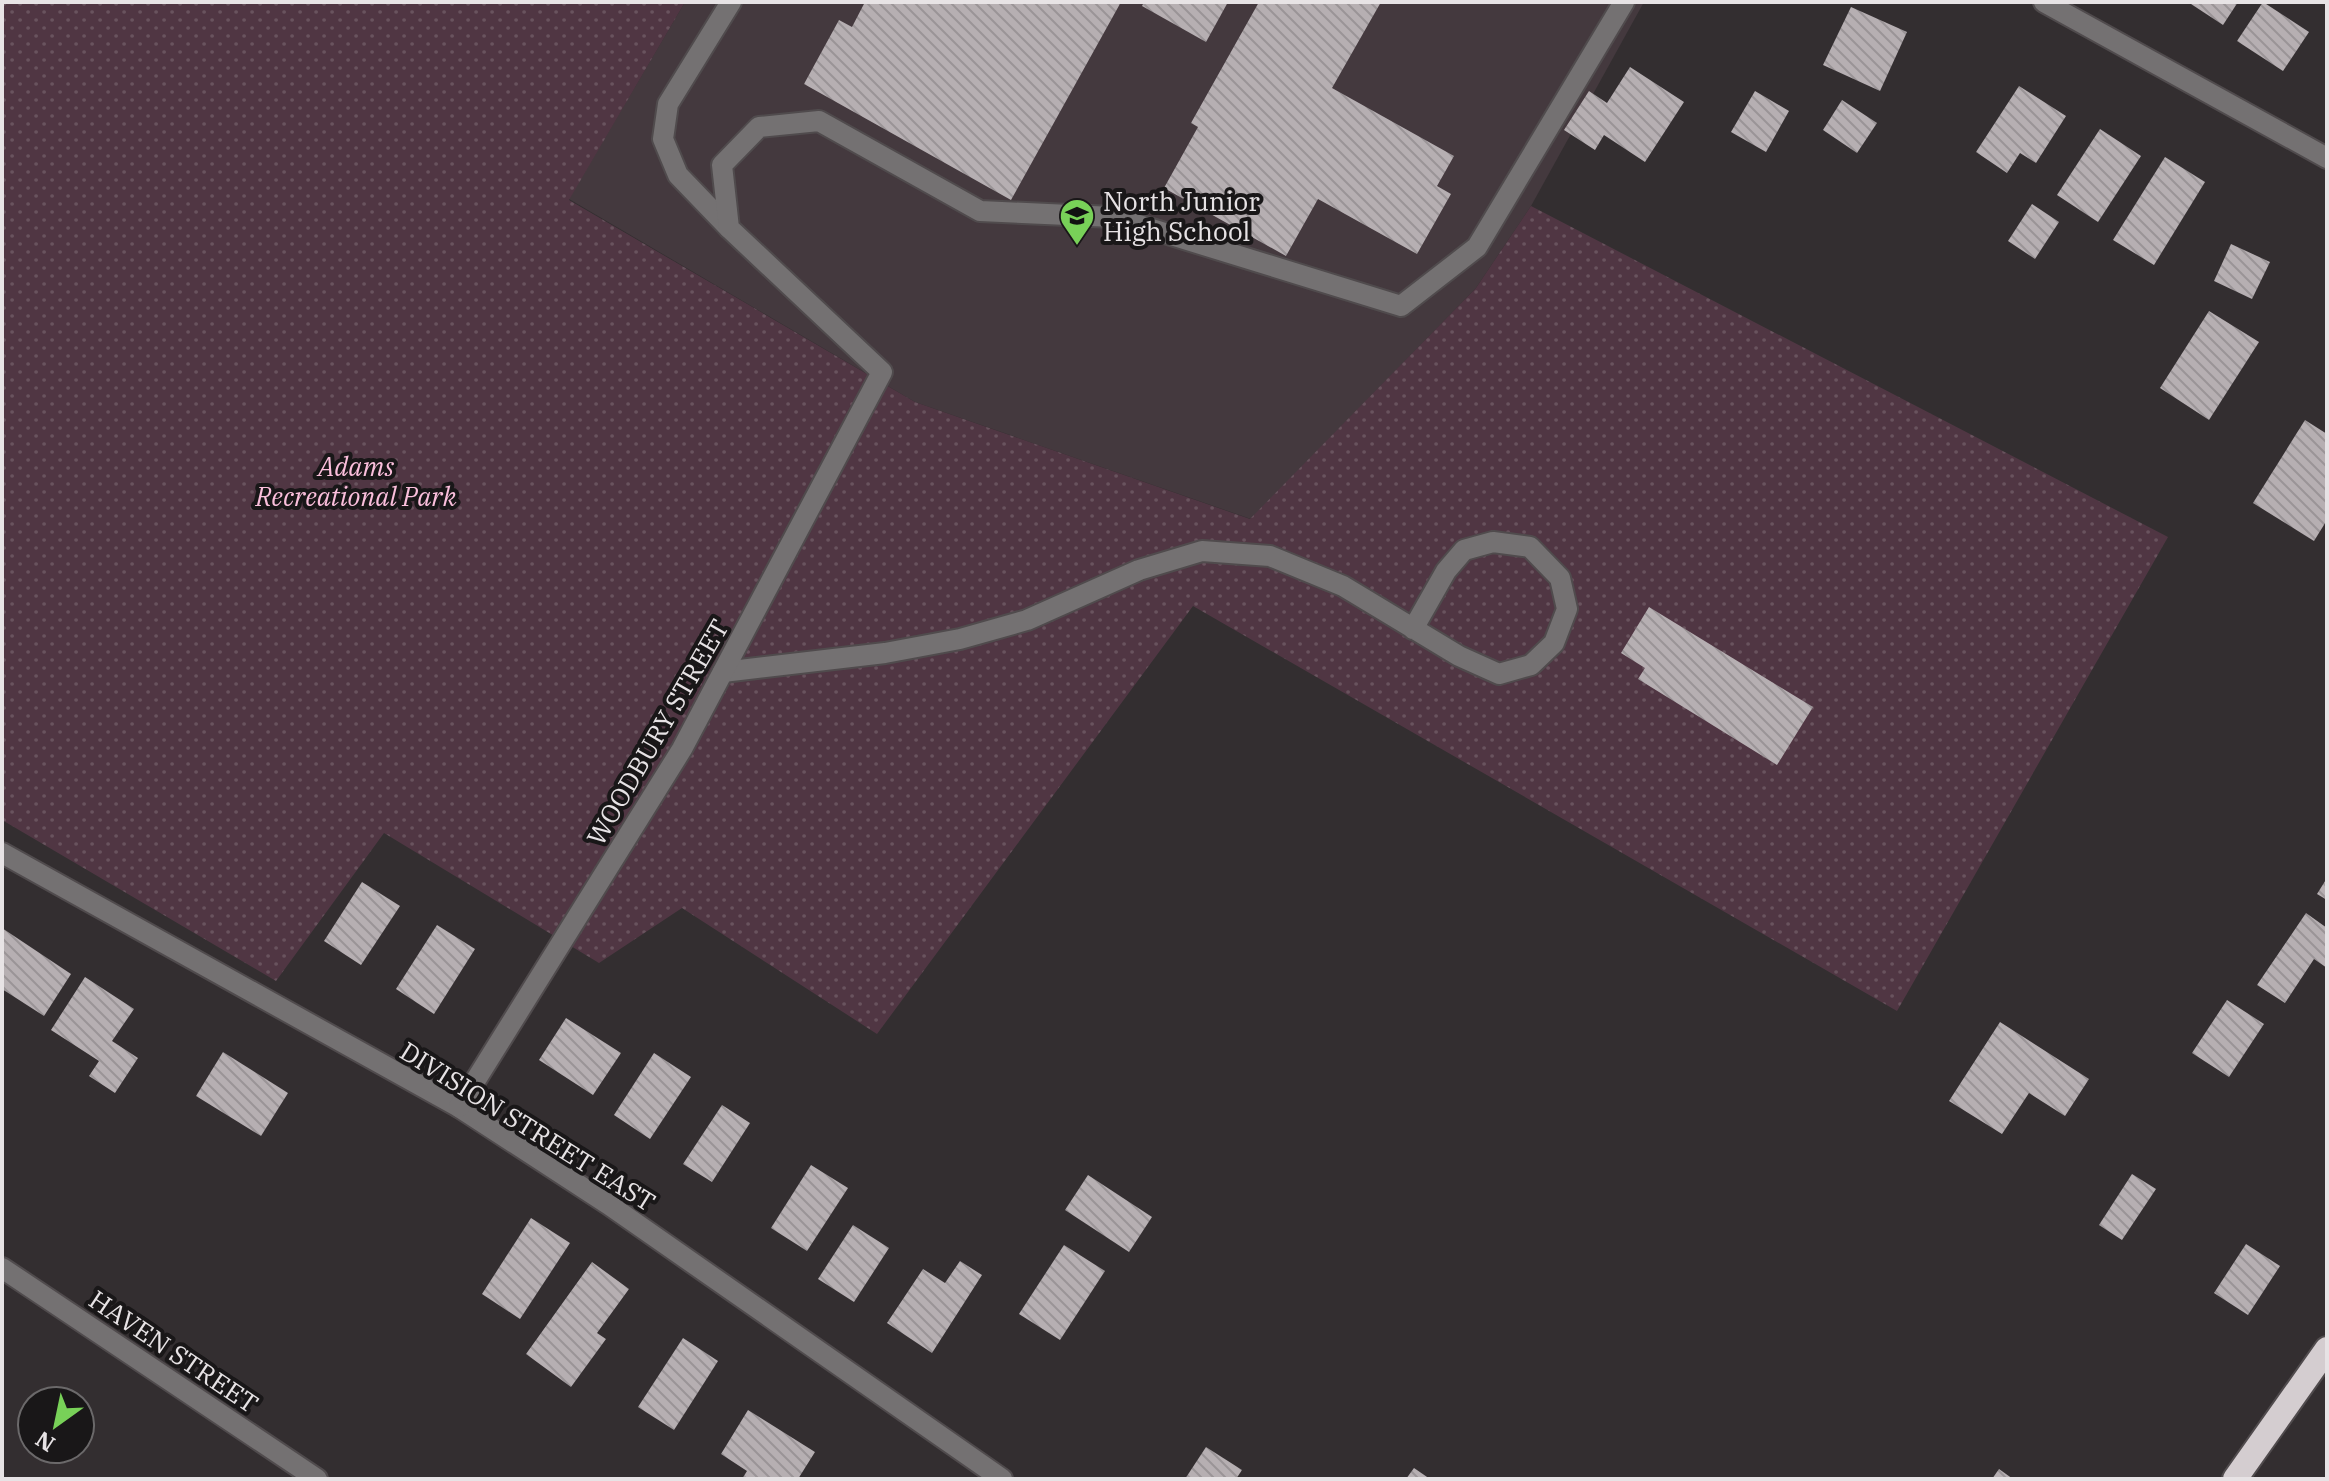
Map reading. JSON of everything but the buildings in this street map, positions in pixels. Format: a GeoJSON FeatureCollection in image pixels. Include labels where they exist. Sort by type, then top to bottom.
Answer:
{"type":"FeatureCollection","features":[{"type":"Feature","properties":{"kind":"highway"},"geometry":{"type":"LineString","coordinates":[[2235,1479],[2327,1349]]}},
{"type":"Feature","properties":{"kind":"street"},"geometry":{"type":"LineString","coordinates":[[729,228],[678,175],[663,139],[668,104],[731,2]]}},
{"type":"Feature","properties":{"kind":"street"},"geometry":{"type":"LineString","coordinates":[[729,228],[722,165],[759,127],[819,121],[980,211],[1113,217],[1401,306],[1477,247],[1624,2]]}},
{"type":"Feature","properties":{"kind":"street"},"geometry":{"type":"LineString","coordinates":[[2044,2],[2327,158]]}},
{"type":"Feature","properties":{"kind":"street","name":"WOODBURY STREET"},"geometry":{"type":"LineString","coordinates":[[459,1107],[682,749],[882,372],[729,228]]}},
{"type":"Feature","properties":{"kind":"street"},"geometry":{"type":"LineString","coordinates":[[723,672],[885,653],[960,639],[1027,620],[1139,570],[1202,551],[1270,556],[1343,586],[1413,629],[1459,656],[1499,674],[1531,665],[1554,643],[1567,609],[1560,578],[1530,547],[1493,542],[1464,550],[1446,571],[1413,629]]}},
{"type":"Feature","properties":{"kind":"street","name":"DIVISION STREET EAST"},"geometry":{"type":"LineString","coordinates":[[2,853],[459,1107],[608,1204],[1002,1479]]}},
{"type":"Feature","properties":{"kind":"street","name":"HAVEN STREET"},"geometry":{"type":"LineString","coordinates":[[2,1268],[317,1479]]}},
{"type":"Feature","properties":{"kind":"shaded area","name":"North Junior High School"},"geometry":{"type":"Polygon","coordinates":[[[685,2],[1644,2],[1531,206],[1476,288],[1251,519],[915,402],[569,199],[685,2]]]}},
{"type":"Feature","properties":{"kind":"green space","name":"Adams Recreational Park"},"geometry":{"type":"Polygon","coordinates":[[[2,2],[685,2],[569,200],[915,402],[1250,519],[1476,288],[1531,206],[2168,537],[1897,1011],[1193,606],[877,1034],[682,908],[599,963],[384,833],[276,981],[2,820],[2,2]]]}},
{"type":"Feature","properties":{"kind":"place","name":"North Junior High School"},"geometry":{"type":"Point","coordinates":[1077,247]}}]}
